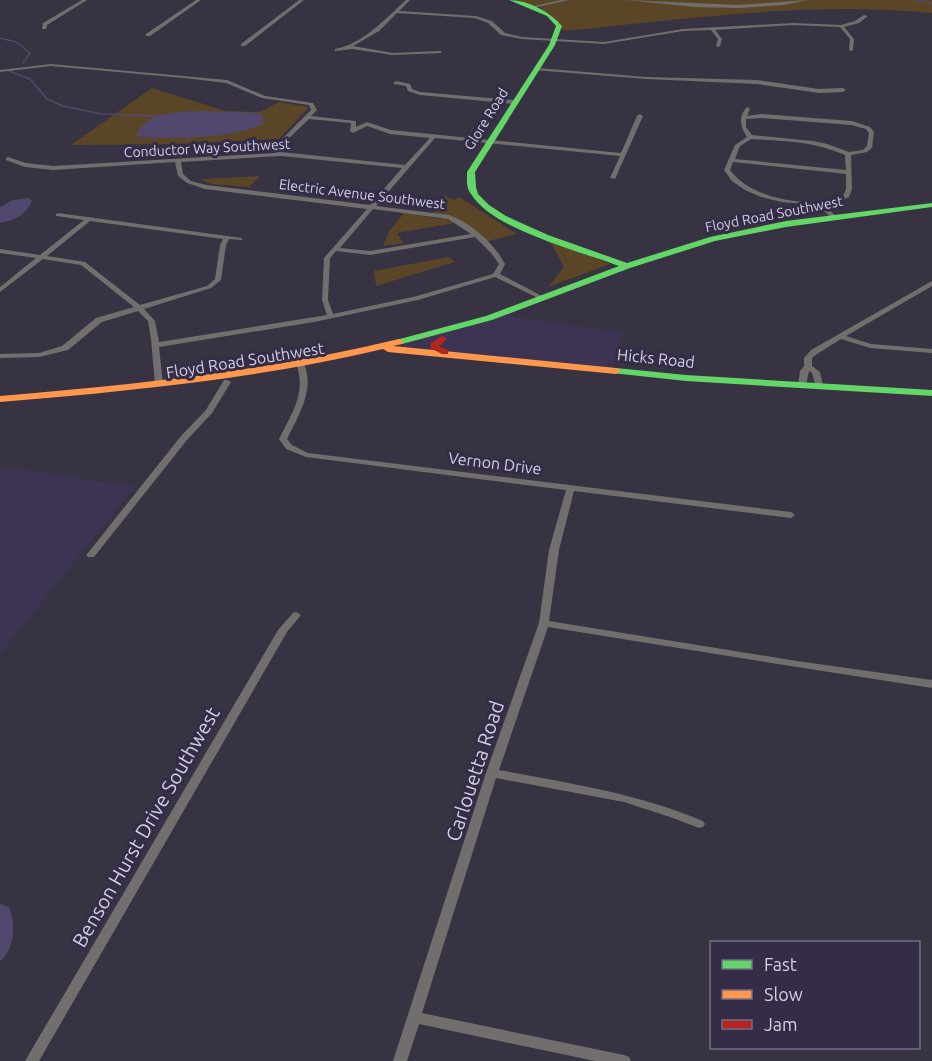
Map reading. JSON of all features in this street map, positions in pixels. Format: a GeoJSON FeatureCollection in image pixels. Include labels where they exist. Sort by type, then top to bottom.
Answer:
{"type":"FeatureCollection","features":[{"type":"Feature","properties":{"kind":"street"},"geometry":{"type":"LineString","coordinates":[[44,28],[45,24],[85,0]]}},
{"type":"Feature","properties":{"kind":"street"},"geometry":{"type":"LineString","coordinates":[[148,35],[199,0]]}},
{"type":"Feature","properties":{"kind":"street"},"geometry":{"type":"LineString","coordinates":[[243,45],[302,0]]}},
{"type":"Feature","properties":{"kind":"street"},"geometry":{"type":"LineString","coordinates":[[337,51],[350,48],[377,30],[408,0]]}},
{"type":"Feature","properties":{"kind":"street"},"geometry":{"type":"LineString","coordinates":[[512,0],[532,7],[558,22],[553,40]]}},
{"type":"Feature","properties":{"kind":"street"},"geometry":{"type":"LineString","coordinates":[[532,7],[567,0]]}},
{"type":"Feature","properties":{"kind":"street"},"geometry":{"type":"LineString","coordinates":[[627,0],[717,6],[776,5],[806,0]]}},
{"type":"Feature","properties":{"kind":"street"},"geometry":{"type":"LineString","coordinates":[[397,12],[476,17],[484,19],[507,35],[553,40],[614,42],[669,31],[793,24],[840,26],[857,22],[866,16]]}},
{"type":"Feature","properties":{"kind":"street"},"geometry":{"type":"LineString","coordinates":[[840,26],[846,29],[852,39],[851,50]]}},
{"type":"Feature","properties":{"kind":"street"},"geometry":{"type":"LineString","coordinates":[[712,28],[720,39],[718,46]]}},
{"type":"Feature","properties":{"kind":"street","name":"Glore Road"},"geometry":{"type":"LineString","coordinates":[[553,40],[471,172],[474,192],[485,205],[525,226],[627,266]]}},
{"type":"Feature","properties":{"kind":"street"},"geometry":{"type":"LineString","coordinates":[[350,48],[393,54],[439,52]]}},
{"type":"Feature","properties":{"kind":"street"},"geometry":{"type":"LineString","coordinates":[[0,70],[31,66],[69,66],[227,82],[264,97],[311,104],[314,110],[279,145],[278,154]]}},
{"type":"Feature","properties":{"kind":"street"},"geometry":{"type":"LineString","coordinates":[[537,69],[646,78],[757,82],[819,91],[843,90]]}},
{"type":"Feature","properties":{"kind":"street"},"geometry":{"type":"LineString","coordinates":[[396,83],[408,85],[410,90],[405,93],[412,95],[420,93],[514,102]]}},
{"type":"Feature","properties":{"kind":"street"},"geometry":{"type":"LineString","coordinates":[[747,109],[743,118],[743,127],[750,137]]}},
{"type":"Feature","properties":{"kind":"street"},"geometry":{"type":"LineString","coordinates":[[613,178],[640,116]]}},
{"type":"Feature","properties":{"kind":"street"},"geometry":{"type":"LineString","coordinates":[[309,117],[354,122],[353,131],[367,124],[390,132],[622,155]]}},
{"type":"Feature","properties":{"kind":"street"},"geometry":{"type":"LineString","coordinates":[[743,118],[761,117],[852,123],[868,128],[872,133],[870,147],[865,151],[848,154],[837,147],[818,143],[750,137],[738,145],[727,170],[735,182],[751,191],[772,198],[819,204],[831,203],[846,197],[849,189],[848,154]]}},
{"type":"Feature","properties":{"kind":"street"},"geometry":{"type":"LineString","coordinates":[[330,315],[326,300],[327,258],[433,137]]}},
{"type":"Feature","properties":{"kind":"street","name":"Conductor Way Southwest"},"geometry":{"type":"LineString","coordinates":[[8,159],[25,165],[53,168],[278,154],[407,167]]}},
{"type":"Feature","properties":{"kind":"street"},"geometry":{"type":"LineString","coordinates":[[732,160],[848,172]]}},
{"type":"Feature","properties":{"kind":"street","name":"Electric Avenue Southwest"},"geometry":{"type":"LineString","coordinates":[[178,161],[180,175],[189,182],[205,187],[449,216],[462,223],[502,262],[501,270],[496,275]]}},
{"type":"Feature","properties":{"kind":"street"},"geometry":{"type":"LineString","coordinates":[[819,204],[834,217]]}},
{"type":"Feature","properties":{"kind":"street","name":"Floyd Road Southwest"},"geometry":{"type":"LineString","coordinates":[[0,406],[227,382],[302,366],[489,318],[627,266],[726,236],[834,217],[932,205]]}},
{"type":"Feature","properties":{"kind":"street"},"geometry":{"type":"LineString","coordinates":[[58,215],[240,239]]}},
{"type":"Feature","properties":{"kind":"street"},"geometry":{"type":"LineString","coordinates":[[0,290],[88,220]]}},
{"type":"Feature","properties":{"kind":"street"},"geometry":{"type":"LineString","coordinates":[[334,249],[370,253],[475,235]]}},
{"type":"Feature","properties":{"kind":"street"},"geometry":{"type":"LineString","coordinates":[[0,356],[39,355],[64,348],[99,320],[209,287],[218,280],[223,245],[227,237]]}},
{"type":"Feature","properties":{"kind":"street"},"geometry":{"type":"LineString","coordinates":[[0,250],[84,263],[139,308],[151,321],[159,384]]}},
{"type":"Feature","properties":{"kind":"street"},"geometry":{"type":"LineString","coordinates":[[155,345],[314,320],[418,298],[496,275],[542,298]]}},
{"type":"Feature","properties":{"kind":"street"},"geometry":{"type":"LineString","coordinates":[[802,385],[804,371],[808,367],[808,358],[814,352],[932,283]]}},
{"type":"Feature","properties":{"kind":"street","name":"Floyd Road Southwest"},"geometry":{"type":"LineString","coordinates":[[0,399],[159,384],[343,361],[442,339],[468,330],[489,318]]}},
{"type":"Feature","properties":{"kind":"street"},"geometry":{"type":"LineString","coordinates":[[842,337],[870,346],[932,351]]}},
{"type":"Feature","properties":{"kind":"street"},"geometry":{"type":"LineString","coordinates":[[442,339],[434,345],[435,348],[473,357]]}},
{"type":"Feature","properties":{"kind":"street","name":"Hicks Road"},"geometry":{"type":"LineString","coordinates":[[377,348],[686,378],[932,393]]}},
{"type":"Feature","properties":{"kind":"street"},"geometry":{"type":"LineString","coordinates":[[343,361],[392,355],[436,354]]}},
{"type":"Feature","properties":{"kind":"street","name":"Vernon Drive"},"geometry":{"type":"LineString","coordinates":[[302,366],[304,396],[283,439],[289,447],[306,455],[791,515]]}},
{"type":"Feature","properties":{"kind":"street"},"geometry":{"type":"LineString","coordinates":[[808,367],[816,372],[819,385]]}},
{"type":"Feature","properties":{"kind":"street"},"geometry":{"type":"LineString","coordinates":[[91,555],[184,438],[209,411],[227,382]]}},
{"type":"Feature","properties":{"kind":"street","name":"Carlouetta Road"},"geometry":{"type":"LineString","coordinates":[[400,1061],[492,773],[544,623],[554,550],[570,489]]}},
{"type":"Feature","properties":{"kind":"street","name":"Benson Hurst Drive Southwest"},"geometry":{"type":"LineString","coordinates":[[32,1061],[283,630],[296,615]]}},
{"type":"Feature","properties":{"kind":"street"},"geometry":{"type":"LineString","coordinates":[[544,623],[786,663],[932,684]]}},
{"type":"Feature","properties":{"kind":"street"},"geometry":{"type":"LineString","coordinates":[[492,773],[640,803],[680,815],[699,824]]}},
{"type":"Feature","properties":{"kind":"street"},"geometry":{"type":"LineString","coordinates":[[415,1017],[624,1061]]}},
{"type":"Feature","properties":{"kind":"shaded area"},"geometry":{"type":"Polygon","coordinates":[[[517,0],[932,0],[932,13],[840,9],[794,10],[564,31],[541,8],[517,0]]]}},
{"type":"Feature","properties":{"kind":"shaded area"},"geometry":{"type":"Polygon","coordinates":[[[152,88],[226,111],[260,112],[279,102],[309,107],[279,139],[175,144],[71,145],[152,88]]]}},
{"type":"Feature","properties":{"kind":"shaded area"},"geometry":{"type":"Polygon","coordinates":[[[200,111],[258,113],[262,115],[263,123],[253,128],[221,135],[164,138],[136,136],[140,128],[154,117],[200,111]]]}},
{"type":"Feature","properties":{"kind":"shaded area"},"geometry":{"type":"Polygon","coordinates":[[[260,176],[249,187],[211,184],[200,179],[260,176]]]}},
{"type":"Feature","properties":{"kind":"shaded area"},"geometry":{"type":"Polygon","coordinates":[[[445,196],[455,200],[459,197],[517,234],[484,242],[445,215],[432,214],[445,196]]]}},
{"type":"Feature","properties":{"kind":"shaded area"},"geometry":{"type":"Polygon","coordinates":[[[29,198],[32,201],[30,206],[23,213],[15,219],[0,223],[0,207],[13,200],[29,198]]]}},
{"type":"Feature","properties":{"kind":"shaded area"},"geometry":{"type":"Polygon","coordinates":[[[404,213],[444,218],[455,223],[397,233],[403,243],[383,246],[390,230],[404,213]]]}},
{"type":"Feature","properties":{"kind":"shaded area"},"geometry":{"type":"Polygon","coordinates":[[[550,241],[610,264],[548,287],[564,267],[550,241]]]}},
{"type":"Feature","properties":{"kind":"shaded area"},"geometry":{"type":"Polygon","coordinates":[[[449,257],[455,262],[376,286],[374,271],[449,257]]]}},
{"type":"Feature","properties":{"kind":"shaded area"},"geometry":{"type":"Polygon","coordinates":[[[501,315],[623,333],[610,373],[395,347],[501,315]]]}},
{"type":"Feature","properties":{"kind":"shaded area"},"geometry":{"type":"Polygon","coordinates":[[[0,466],[135,487],[0,654],[0,466]]]}},
{"type":"Feature","properties":{"kind":"shaded area"},"geometry":{"type":"Polygon","coordinates":[[[0,904],[9,907],[13,920],[13,936],[9,950],[0,961],[0,904]]]}},
{"type":"Feature","properties":{"kind":"waterway"},"geometry":{"type":"LineString","coordinates":[[914,0],[932,3]]}},
{"type":"Feature","properties":{"kind":"waterway"},"geometry":{"type":"LineString","coordinates":[[0,38],[16,42],[30,53],[23,63]]}},
{"type":"Feature","properties":{"kind":"waterway"},"geometry":{"type":"LineString","coordinates":[[9,71],[30,79],[47,99],[63,106],[101,114],[158,116]]}},
{"type":"Feature","properties":{"kind":"traffic: fast"},"geometry":{"type":"LineString","coordinates":[[512,0],[549,15],[559,26],[552,45],[471,172],[473,192],[487,207],[523,228],[627,266]]}},
{"type":"Feature","properties":{"kind":"traffic: fast"},"geometry":{"type":"LineString","coordinates":[[399,342],[489,318],[627,266],[713,239],[786,224],[932,205]]}},
{"type":"Feature","properties":{"kind":"traffic: fast"},"geometry":{"type":"LineString","coordinates":[[616,371],[686,378],[932,393]]}},
{"type":"Feature","properties":{"kind":"traffic: slow"},"geometry":{"type":"LineString","coordinates":[[0,399],[151,385],[251,372],[351,354],[399,342]]}},
{"type":"Feature","properties":{"kind":"traffic: slow"},"geometry":{"type":"LineString","coordinates":[[388,349],[616,371]]}},
{"type":"Feature","properties":{"kind":"traffic: jam"},"geometry":{"type":"LineString","coordinates":[[442,339],[434,345],[435,348],[445,352]]}}]}
